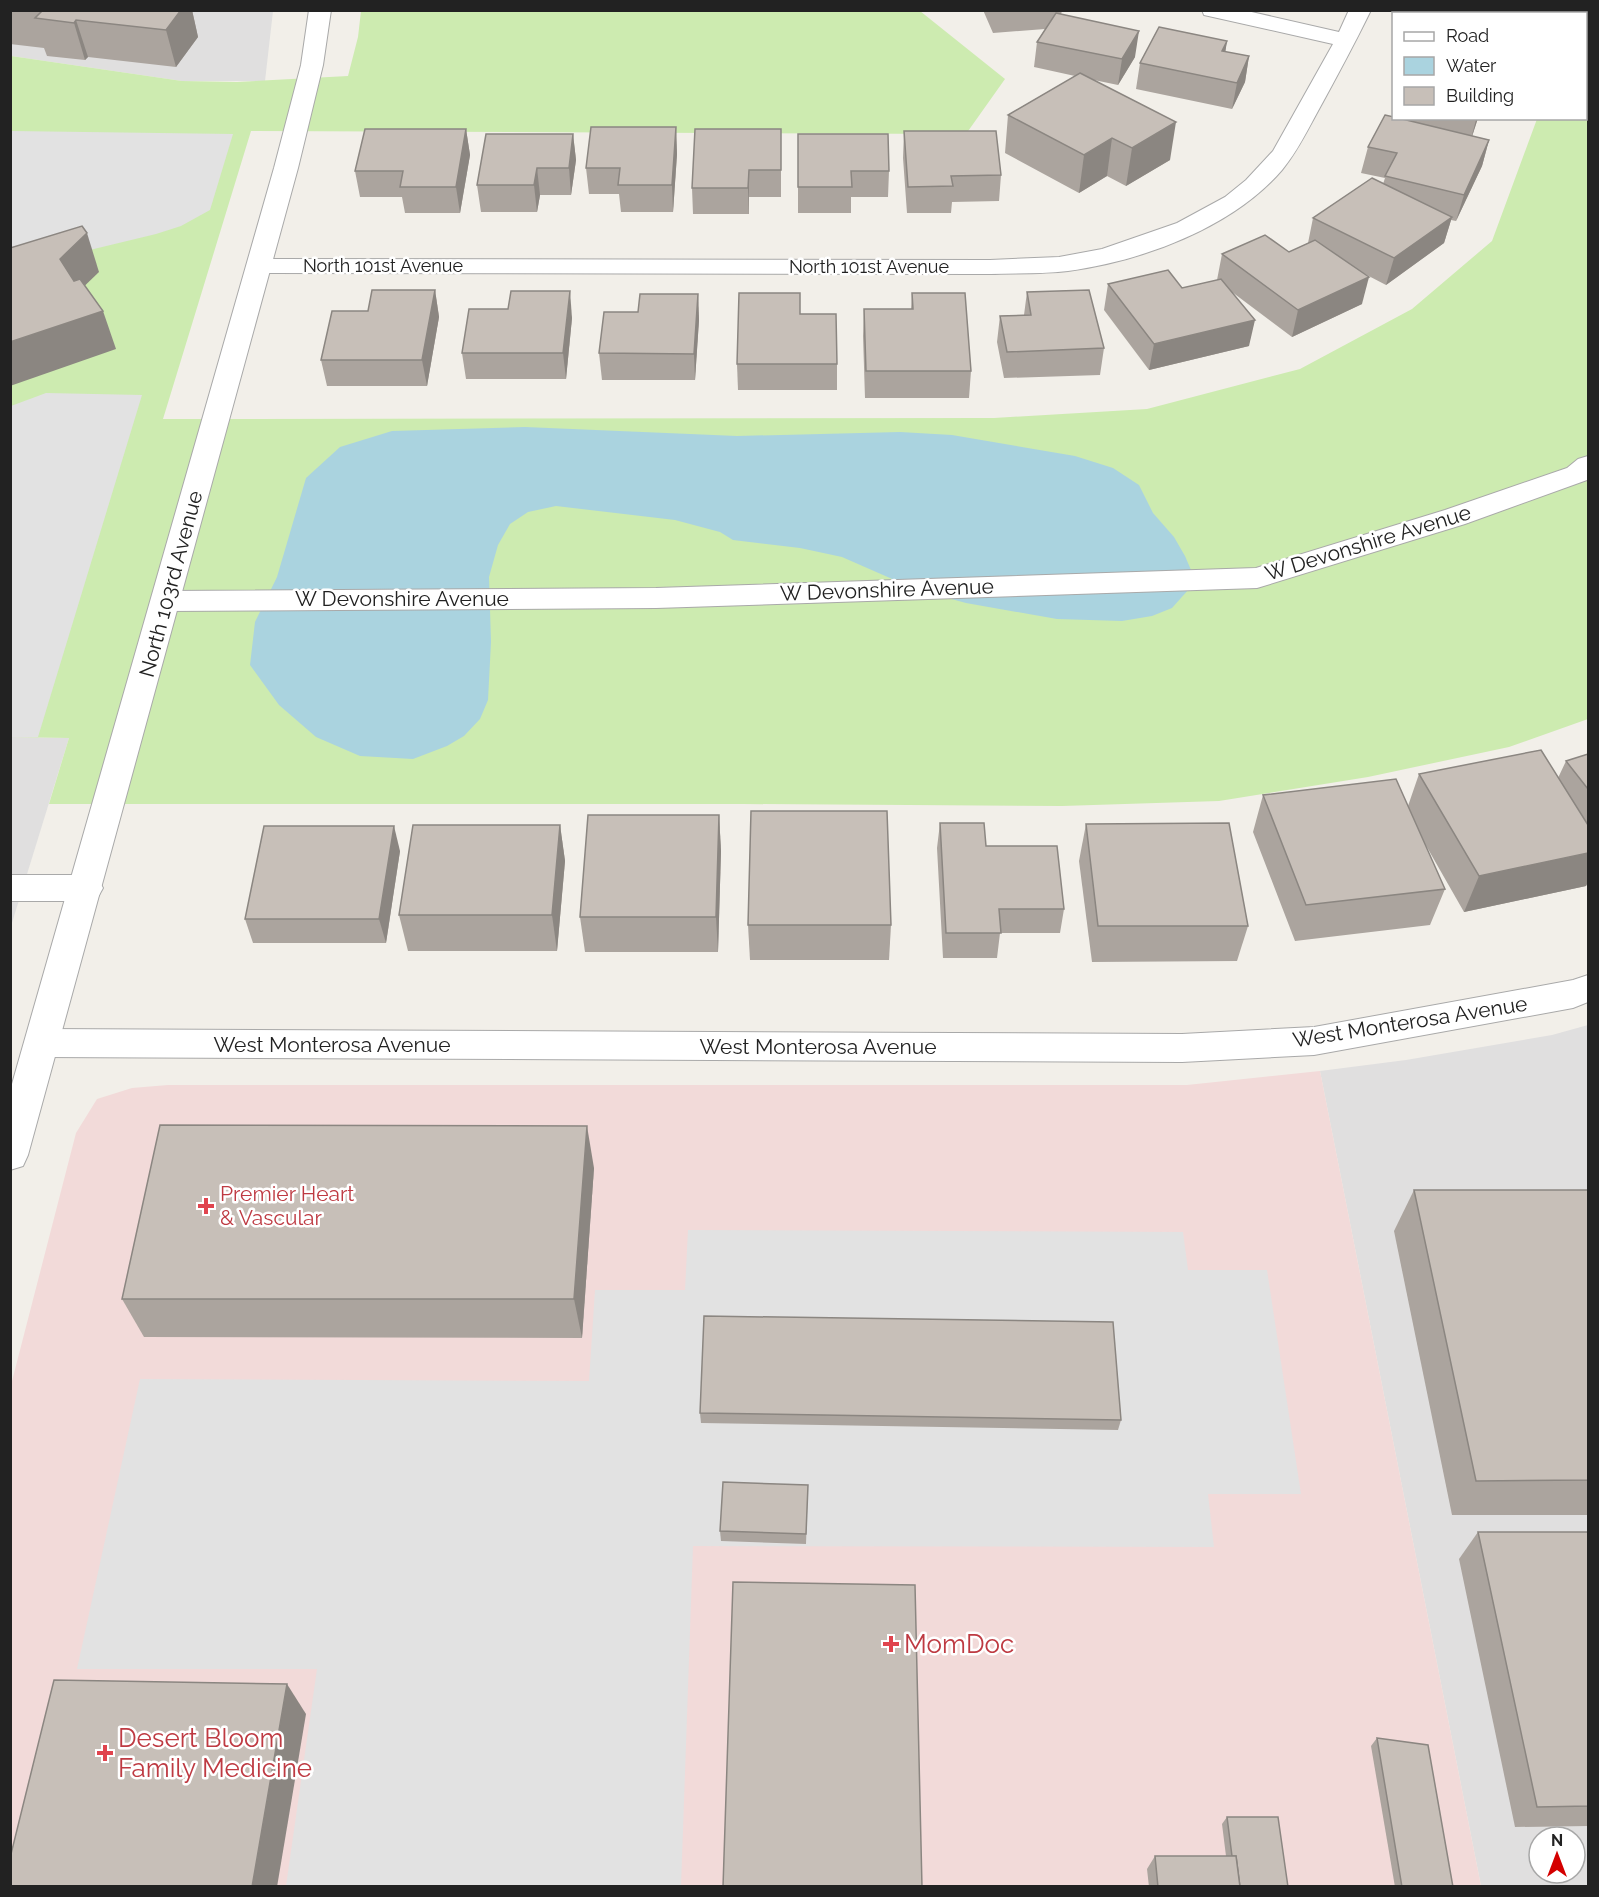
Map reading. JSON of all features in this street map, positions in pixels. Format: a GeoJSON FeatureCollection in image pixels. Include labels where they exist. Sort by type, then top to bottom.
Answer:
{"type":"FeatureCollection","features":[{"type":"Feature","properties":{"kind":"street","name":"North 103rd Avenue"},"geometry":{"type":"LineString","coordinates":[[10,1155],[87,888],[260,266],[312,65],[320,10]]}},
{"type":"Feature","properties":{"kind":"street"},"geometry":{"type":"LineString","coordinates":[[1212,10],[1346,40]]}},
{"type":"Feature","properties":{"kind":"street","name":"North 101st Avenue"},"geometry":{"type":"LineString","coordinates":[[260,266],[990,267],[1079,261],[1136,246],[1189,226],[1224,209],[1247,192],[1274,165],[1346,40],[1360,10]]}},
{"type":"Feature","properties":{"kind":"street","name":"W Devonshire Avenue"},"geometry":{"type":"LineString","coordinates":[[166,601],[656,598],[1257,578],[1455,517],[1577,474],[1588,465]]}},
{"type":"Feature","properties":{"kind":"street"},"geometry":{"type":"LineString","coordinates":[[10,888],[87,888]]}},
{"type":"Feature","properties":{"kind":"street","name":"West Monterosa Avenue"},"geometry":{"type":"LineString","coordinates":[[43,1043],[1182,1048],[1314,1041],[1573,994],[1588,989]]}},
{"type":"Feature","properties":{"kind":"shaded area"},"geometry":{"type":"Polygon","coordinates":[[[11,11],[273,11],[265,81],[182,81],[11,56],[11,11]]]}},
{"type":"Feature","properties":{"kind":"shaded area"},"geometry":{"type":"Polygon","coordinates":[[[11,131],[233,134],[210,210],[181,226],[156,234],[11,269],[11,131]]]}},
{"type":"Feature","properties":{"kind":"shaded area"},"geometry":{"type":"Polygon","coordinates":[[[46,393],[142,395],[38,737],[11,737],[11,406],[46,393]]]}},
{"type":"Feature","properties":{"kind":"shaded area"},"geometry":{"type":"Polygon","coordinates":[[[11,737],[69,738],[11,926],[11,737]]]}},
{"type":"Feature","properties":{"kind":"shaded area"},"geometry":{"type":"Polygon","coordinates":[[[1588,1025],[1588,1886],[1481,1886],[1320,1071],[1406,1060],[1552,1035],[1588,1025]]]}},
{"type":"Feature","properties":{"kind":"shaded area"},"geometry":{"type":"Polygon","coordinates":[[[1320,1071],[1481,1886],[11,1886],[11,1385],[76,1133],[97,1099],[132,1088],[168,1085],[1187,1085],[1320,1071]]]}},
{"type":"Feature","properties":{"kind":"shaded area"},"geometry":{"type":"Polygon","coordinates":[[[688,1230],[1183,1232],[1188,1270],[1267,1270],[1301,1494],[1208,1494],[1214,1547],[693,1546],[681,1886],[286,1886],[317,1669],[77,1669],[140,1379],[589,1381],[595,1290],[685,1290],[688,1230]]]}},
{"type":"Feature","properties":{"kind":"green space"},"geometry":{"type":"Polygon","coordinates":[[[361,11],[920,11],[1005,79],[966,134],[251,131],[163,419],[994,418],[1147,409],[1300,369],[1412,309],[1492,241],[1537,120],[1587,120],[1587,12],[1579,12],[1588,11],[1588,719],[1509,747],[1368,777],[1219,801],[1062,806],[49,804],[69,738],[11,737],[11,56],[182,81],[237,82],[348,76],[358,37],[361,11]]]}},
{"type":"Feature","properties":{"kind":"water"},"geometry":{"type":"Polygon","coordinates":[[[525,427],[737,436],[900,432],[952,435],[1075,456],[1113,468],[1139,485],[1153,513],[1174,537],[1185,556],[1191,570],[1189,589],[1172,608],[1152,616],[1122,621],[1057,619],[966,603],[915,589],[842,557],[800,548],[733,540],[720,532],[675,520],[556,506],[528,512],[510,524],[498,545],[489,577],[491,642],[488,700],[480,719],[464,736],[447,746],[413,759],[360,756],[316,737],[279,705],[250,665],[255,622],[277,577],[306,478],[340,447],[392,431],[525,427]]]}},
{"type":"Feature","properties":{"kind":"building"},"geometry":{"type":"Polygon","coordinates":[[[36,10],[181,10],[166,30],[35,18],[42,11],[36,10]]]}},
{"type":"Feature","properties":{"kind":"building"},"geometry":{"type":"Polygon","coordinates":[[[1465,10],[1484,10],[1492,12],[1464,12],[1465,10]]]}},
{"type":"Feature","properties":{"kind":"building"},"geometry":{"type":"Polygon","coordinates":[[[1056,13],[1139,31],[1122,59],[1037,42],[1056,13]]]}},
{"type":"Feature","properties":{"kind":"building"},"geometry":{"type":"Polygon","coordinates":[[[1159,27],[1227,41],[1222,51],[1249,56],[1237,83],[1140,63],[1159,27]]]}},
{"type":"Feature","properties":{"kind":"building"},"geometry":{"type":"Polygon","coordinates":[[[1080,73],[1176,122],[1132,148],[1112,138],[1084,155],[1008,115],[1080,73]]]}},
{"type":"Feature","properties":{"kind":"building"},"geometry":{"type":"Polygon","coordinates":[[[1385,115],[1392,117],[1392,120],[1406,120],[1489,140],[1464,195],[1385,176],[1397,153],[1368,147],[1385,115]]]}},
{"type":"Feature","properties":{"kind":"building"},"geometry":{"type":"Polygon","coordinates":[[[591,127],[676,127],[672,185],[618,185],[620,168],[586,168],[591,127]]]}},
{"type":"Feature","properties":{"kind":"building"},"geometry":{"type":"Polygon","coordinates":[[[365,129],[466,129],[456,187],[400,187],[403,171],[355,171],[365,129]]]}},
{"type":"Feature","properties":{"kind":"building"},"geometry":{"type":"Polygon","coordinates":[[[695,129],[781,129],[781,170],[749,170],[748,188],[692,188],[695,129]]]}},
{"type":"Feature","properties":{"kind":"building"},"geometry":{"type":"Polygon","coordinates":[[[904,131],[996,131],[1001,175],[951,176],[953,186],[908,187],[904,131]]]}},
{"type":"Feature","properties":{"kind":"building"},"geometry":{"type":"Polygon","coordinates":[[[486,134],[573,134],[569,168],[537,168],[534,185],[477,185],[486,134]]]}},
{"type":"Feature","properties":{"kind":"building"},"geometry":{"type":"Polygon","coordinates":[[[798,134],[888,134],[889,171],[851,171],[852,187],[798,187],[798,134]]]}},
{"type":"Feature","properties":{"kind":"building"},"geometry":{"type":"Polygon","coordinates":[[[1372,178],[1452,217],[1394,258],[1313,218],[1372,178]]]}},
{"type":"Feature","properties":{"kind":"building"},"geometry":{"type":"Polygon","coordinates":[[[82,226],[87,233],[60,259],[74,281],[80,279],[103,311],[10,342],[10,248],[82,226]]]}},
{"type":"Feature","properties":{"kind":"building"},"geometry":{"type":"Polygon","coordinates":[[[1265,235],[1289,252],[1315,240],[1369,277],[1298,310],[1222,254],[1265,235]]]}},
{"type":"Feature","properties":{"kind":"building"},"geometry":{"type":"Polygon","coordinates":[[[1168,270],[1182,288],[1221,279],[1255,320],[1154,344],[1108,284],[1168,270]]]}},
{"type":"Feature","properties":{"kind":"building"},"geometry":{"type":"Polygon","coordinates":[[[372,290],[435,290],[422,360],[321,360],[332,311],[368,311],[372,290]]]}},
{"type":"Feature","properties":{"kind":"building"},"geometry":{"type":"Polygon","coordinates":[[[1089,290],[1104,348],[1007,352],[1000,316],[1031,315],[1027,292],[1089,290]]]}},
{"type":"Feature","properties":{"kind":"building"},"geometry":{"type":"Polygon","coordinates":[[[511,291],[570,291],[563,353],[462,353],[469,309],[508,309],[511,291]]]}},
{"type":"Feature","properties":{"kind":"building"},"geometry":{"type":"Polygon","coordinates":[[[739,293],[800,293],[800,314],[836,314],[837,364],[737,364],[739,293]]]}},
{"type":"Feature","properties":{"kind":"building"},"geometry":{"type":"Polygon","coordinates":[[[912,293],[965,293],[971,371],[866,371],[864,309],[913,309],[912,293]]]}},
{"type":"Feature","properties":{"kind":"building"},"geometry":{"type":"Polygon","coordinates":[[[640,294],[698,294],[694,354],[599,353],[604,312],[638,312],[640,294]]]}},
{"type":"Feature","properties":{"kind":"building"},"geometry":{"type":"Polygon","coordinates":[[[1541,750],[1588,825],[1588,853],[1479,876],[1419,774],[1541,750]]]}},
{"type":"Feature","properties":{"kind":"building"},"geometry":{"type":"Polygon","coordinates":[[[1588,754],[1588,789],[1566,761],[1588,754]]]}},
{"type":"Feature","properties":{"kind":"building"},"geometry":{"type":"Polygon","coordinates":[[[1396,779],[1445,889],[1306,905],[1263,795],[1396,779]]]}},
{"type":"Feature","properties":{"kind":"building"},"geometry":{"type":"Polygon","coordinates":[[[751,811],[887,811],[891,925],[748,925],[751,811]]]}},
{"type":"Feature","properties":{"kind":"building"},"geometry":{"type":"Polygon","coordinates":[[[588,815],[719,815],[716,917],[580,917],[588,815]]]}},
{"type":"Feature","properties":{"kind":"building"},"geometry":{"type":"Polygon","coordinates":[[[940,823],[984,823],[986,846],[1057,846],[1064,909],[999,909],[1001,933],[946,933],[940,823]]]}},
{"type":"Feature","properties":{"kind":"building"},"geometry":{"type":"Polygon","coordinates":[[[1229,823],[1248,926],[1098,926],[1086,824],[1229,823]]]}},
{"type":"Feature","properties":{"kind":"building"},"geometry":{"type":"Polygon","coordinates":[[[413,825],[560,825],[552,915],[399,915],[413,825]]]}},
{"type":"Feature","properties":{"kind":"building"},"geometry":{"type":"Polygon","coordinates":[[[264,826],[394,826],[379,919],[245,919],[264,826]]]}},
{"type":"Feature","properties":{"kind":"building"},"geometry":{"type":"Polygon","coordinates":[[[160,1125],[587,1126],[574,1299],[122,1299],[160,1125]]]}},
{"type":"Feature","properties":{"kind":"building"},"geometry":{"type":"Polygon","coordinates":[[[1414,1190],[1588,1190],[1588,1480],[1476,1481],[1414,1190]]]}},
{"type":"Feature","properties":{"kind":"building"},"geometry":{"type":"Polygon","coordinates":[[[704,1316],[1113,1322],[1121,1420],[700,1413],[704,1316]]]}},
{"type":"Feature","properties":{"kind":"building"},"geometry":{"type":"Polygon","coordinates":[[[723,1482],[808,1485],[806,1534],[720,1531],[723,1482]]]}},
{"type":"Feature","properties":{"kind":"building"},"geometry":{"type":"Polygon","coordinates":[[[1478,1532],[1588,1532],[1588,1806],[1537,1807],[1478,1532]]]}},
{"type":"Feature","properties":{"kind":"building"},"geometry":{"type":"Polygon","coordinates":[[[733,1582],[915,1585],[922,1887],[723,1887],[733,1582]]]}},
{"type":"Feature","properties":{"kind":"building"},"geometry":{"type":"Polygon","coordinates":[[[54,1680],[287,1684],[252,1887],[10,1887],[10,1858],[54,1680]]]}},
{"type":"Feature","properties":{"kind":"building"},"geometry":{"type":"Polygon","coordinates":[[[1377,1738],[1428,1745],[1453,1887],[1402,1887],[1377,1738]]]}},
{"type":"Feature","properties":{"kind":"building"},"geometry":{"type":"Polygon","coordinates":[[[1227,1817],[1278,1817],[1288,1887],[1240,1887],[1236,1856],[1232,1856],[1227,1817]]]}},
{"type":"Feature","properties":{"kind":"building"},"geometry":{"type":"Polygon","coordinates":[[[1155,1856],[1236,1856],[1240,1887],[1158,1887],[1155,1856]]]}},
{"type":"Feature","properties":{"kind":"place","name":"Premier Heart & Vascular"},"geometry":{"type":"Point","coordinates":[206,1206]}},
{"type":"Feature","properties":{"kind":"place","name":"MomDoc"},"geometry":{"type":"Point","coordinates":[891,1644]}},
{"type":"Feature","properties":{"kind":"place","name":"Desert Bloom Family Medicine"},"geometry":{"type":"Point","coordinates":[105,1753]}}]}
